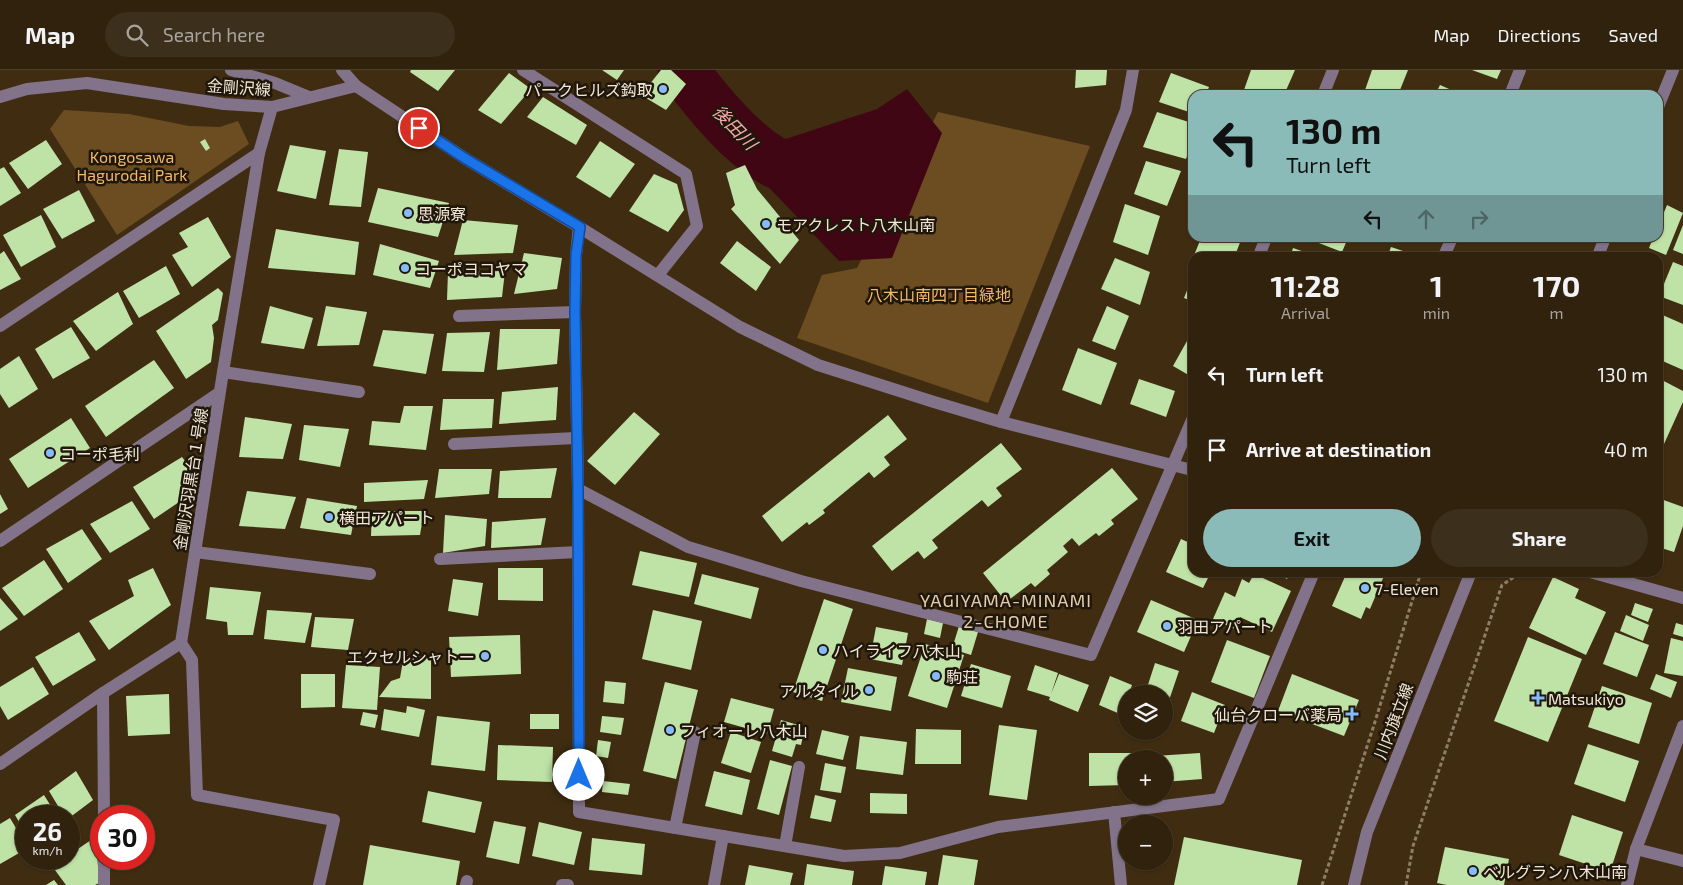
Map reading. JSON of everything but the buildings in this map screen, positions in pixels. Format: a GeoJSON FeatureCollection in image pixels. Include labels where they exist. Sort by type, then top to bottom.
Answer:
{"type":"FeatureCollection","features":[{"type":"Feature","properties":{"kind":"street"},"geometry":{"type":"LineString","coordinates":[[231,70],[309,97]]}},
{"type":"Feature","properties":{"kind":"street"},"geometry":{"type":"LineString","coordinates":[[342,70],[356,86],[466,159],[580,227],[740,327],[818,365],[1001,422],[1188,469]]}},
{"type":"Feature","properties":{"kind":"street"},"geometry":{"type":"LineString","coordinates":[[523,70],[686,174],[698,226],[658,275]]}},
{"type":"Feature","properties":{"kind":"street"},"geometry":{"type":"LineString","coordinates":[[1001,422],[1126,110],[1133,70]]}},
{"type":"Feature","properties":{"kind":"street"},"geometry":{"type":"LineString","coordinates":[[1325,90],[1333,70]]}},
{"type":"Feature","properties":{"kind":"street"},"geometry":{"type":"LineString","coordinates":[[1512,90],[1520,70]]}},
{"type":"Feature","properties":{"kind":"street"},"geometry":{"type":"LineString","coordinates":[[1663,95],[1673,70]]}},
{"type":"Feature","properties":{"kind":"street","name":"金剛沢線"},"geometry":{"type":"LineString","coordinates":[[0,97],[27,89],[87,83],[224,104],[272,108],[356,86]]}},
{"type":"Feature","properties":{"kind":"street","name":"金剛沢羽黒台１号線"},"geometry":{"type":"LineString","coordinates":[[181,643],[259,153],[272,108]]}},
{"type":"Feature","properties":{"kind":"street"},"geometry":{"type":"LineString","coordinates":[[0,326],[259,153]]}},
{"type":"Feature","properties":{"kind":"street"},"geometry":{"type":"LineString","coordinates":[[580,227],[576,255],[575,312],[578,489],[579,812],[844,856],[900,853],[998,826],[1219,799],[1312,577]]}},
{"type":"Feature","properties":{"kind":"street"},"geometry":{"type":"LineString","coordinates":[[459,316],[575,312]]}},
{"type":"Feature","properties":{"kind":"street"},"geometry":{"type":"LineString","coordinates":[[223,372],[359,392]]}},
{"type":"Feature","properties":{"kind":"street"},"geometry":{"type":"LineString","coordinates":[[0,541],[220,393]]}},
{"type":"Feature","properties":{"kind":"street"},"geometry":{"type":"LineString","coordinates":[[578,489],[688,548],[801,581],[1091,655],[1188,430]]}},
{"type":"Feature","properties":{"kind":"street"},"geometry":{"type":"LineString","coordinates":[[454,444],[576,438]]}},
{"type":"Feature","properties":{"kind":"street"},"geometry":{"type":"LineString","coordinates":[[195,552],[370,574]]}},
{"type":"Feature","properties":{"kind":"street"},"geometry":{"type":"LineString","coordinates":[[440,559],[578,552]]}},
{"type":"Feature","properties":{"kind":"street","name":"川内旗立線"},"geometry":{"type":"LineString","coordinates":[[1354,885],[1367,832],[1468,577]]}},
{"type":"Feature","properties":{"kind":"street"},"geometry":{"type":"LineString","coordinates":[[1608,577],[1683,598]]}},
{"type":"Feature","properties":{"kind":"street"},"geometry":{"type":"LineString","coordinates":[[0,764],[103,693],[181,643],[192,660],[197,794],[334,820],[319,885]]}},
{"type":"Feature","properties":{"kind":"street"},"geometry":{"type":"LineString","coordinates":[[103,693],[104,805]]}},
{"type":"Feature","properties":{"kind":"street"},"geometry":{"type":"LineString","coordinates":[[1627,885],[1636,849],[1683,726]]}},
{"type":"Feature","properties":{"kind":"street"},"geometry":{"type":"LineString","coordinates":[[675,828],[695,732]]}},
{"type":"Feature","properties":{"kind":"street"},"geometry":{"type":"LineString","coordinates":[[785,846],[799,767]]}},
{"type":"Feature","properties":{"kind":"street"},"geometry":{"type":"LineString","coordinates":[[1114,812],[1121,885]]}},
{"type":"Feature","properties":{"kind":"street"},"geometry":{"type":"LineString","coordinates":[[714,885],[723,836]]}},
{"type":"Feature","properties":{"kind":"street"},"geometry":{"type":"LineString","coordinates":[[1636,849],[1683,861]]}},
{"type":"Feature","properties":{"kind":"street"},"geometry":{"type":"LineString","coordinates":[[104,870],[104,885]]}},
{"type":"Feature","properties":{"kind":"street"},"geometry":{"type":"LineString","coordinates":[[562,885],[568,885]]}},
{"type":"Feature","properties":{"kind":"path"},"geometry":{"type":"LineString","coordinates":[[1322,885],[1419,577]]}},
{"type":"Feature","properties":{"kind":"path"},"geometry":{"type":"LineString","coordinates":[[1406,885],[1413,846],[1502,584],[1514,577]]}},
{"type":"Feature","properties":{"kind":"green space","name":"Kongosawa Hagurodai Park"},"geometry":{"type":"Polygon","coordinates":[[[64,110],[129,114],[189,126],[220,127],[238,121],[249,144],[117,235],[50,129],[64,110]]]}},
{"type":"Feature","properties":{"kind":"green space","name":"八木山南四丁目緑地"},"geometry":{"type":"Polygon","coordinates":[[[938,112],[1090,146],[988,403],[797,338],[822,275],[857,268],[938,112]]]}},
{"type":"Feature","properties":{"kind":"shaded area"},"geometry":{"type":"Polygon","coordinates":[[[907,89],[942,133],[892,258],[839,261],[757,175],[743,153],[877,109],[907,89]]]}},
{"type":"Feature","properties":{"kind":"waterway","name":"後田川"},"geometry":{"type":"LineString","coordinates":[[683,70],[726,122],[751,146],[782,166],[820,171]]}},
{"type":"Feature","properties":{"kind":"place","name":"パークヒルズ鈎取"},"geometry":{"type":"Point","coordinates":[663,89]}},
{"type":"Feature","properties":{"kind":"place","name":"思源寮"},"geometry":{"type":"Point","coordinates":[408,213]}},
{"type":"Feature","properties":{"kind":"place","name":"モアクレスト八木山南"},"geometry":{"type":"Point","coordinates":[766,224]}},
{"type":"Feature","properties":{"kind":"place","name":"コーポヨコヤマ"},"geometry":{"type":"Point","coordinates":[405,268]}},
{"type":"Feature","properties":{"kind":"place","name":"コーポ毛利"},"geometry":{"type":"Point","coordinates":[50,453]}},
{"type":"Feature","properties":{"kind":"place","name":"横田アパート"},"geometry":{"type":"Point","coordinates":[329,517]}},
{"type":"Feature","properties":{"kind":"place","name":"7-Eleven"},"geometry":{"type":"Point","coordinates":[1365,588]}},
{"type":"Feature","properties":{"kind":"place","name":"羽田アパート"},"geometry":{"type":"Point","coordinates":[1167,626]}},
{"type":"Feature","properties":{"kind":"place","name":"ハイライフ八木山"},"geometry":{"type":"Point","coordinates":[823,650]}},
{"type":"Feature","properties":{"kind":"place","name":"エクセルシャトー"},"geometry":{"type":"Point","coordinates":[485,656]}},
{"type":"Feature","properties":{"kind":"place","name":"駒荘"},"geometry":{"type":"Point","coordinates":[936,676]}},
{"type":"Feature","properties":{"kind":"place","name":"アルタイル"},"geometry":{"type":"Point","coordinates":[869,690]}},
{"type":"Feature","properties":{"kind":"place","name":"Matsukiyo"},"geometry":{"type":"Point","coordinates":[1538,698]}},
{"type":"Feature","properties":{"kind":"place","name":"仙台クローバ薬局"},"geometry":{"type":"Point","coordinates":[1352,714]}},
{"type":"Feature","properties":{"kind":"place","name":"フィオーレ八木山"},"geometry":{"type":"Point","coordinates":[670,730]}},
{"type":"Feature","properties":{"kind":"place","name":"ベルグラン八木山南"},"geometry":{"type":"Point","coordinates":[1473,871]}},
{"type":"Feature","properties":{"kind":"district","name":"YAGIYAMA-MINAMI 2-CHOME"},"geometry":{"type":"Point","coordinates":[1006,610]}},
{"type":"Feature","properties":{"kind":"route"},"geometry":{"type":"LineString","coordinates":[[419,128],[466,159],[580,227],[576,255],[575,312],[579,775]]}}]}
